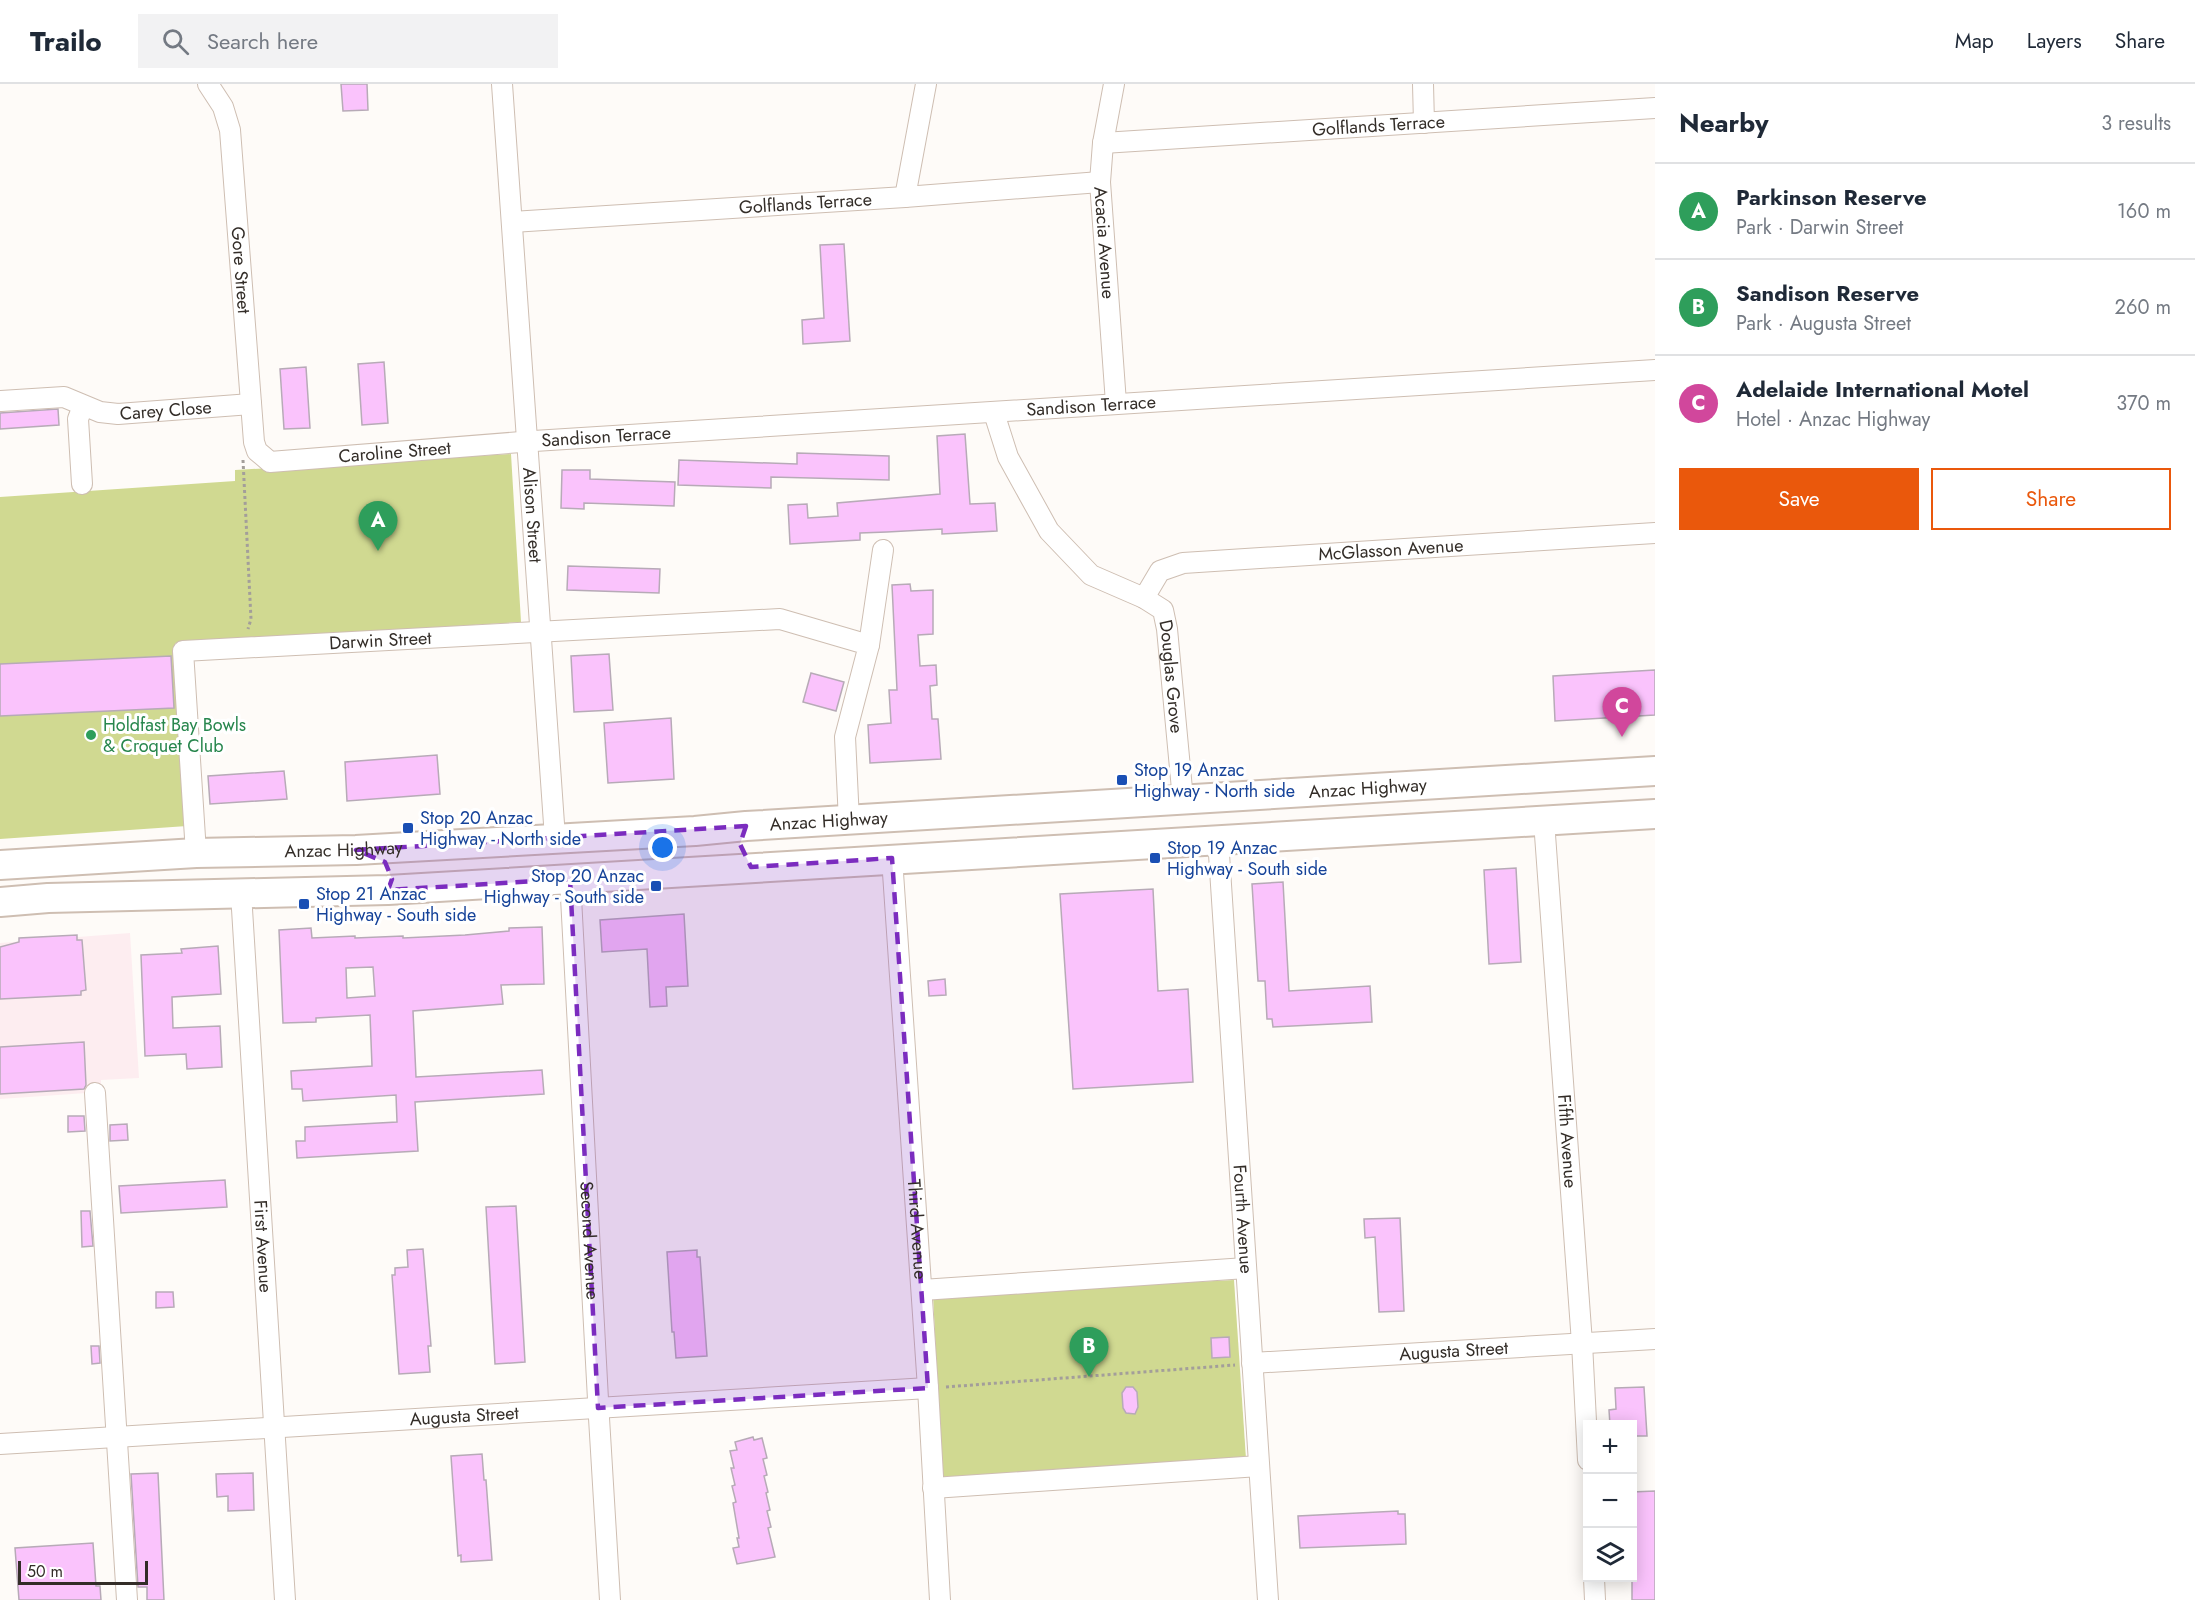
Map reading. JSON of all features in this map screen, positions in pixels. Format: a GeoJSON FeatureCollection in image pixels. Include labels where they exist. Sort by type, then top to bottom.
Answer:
{"type":"FeatureCollection","features":[{"type":"Feature","properties":{"kind":"highway","name":"Anzac Highway"},"geometry":{"type":"LineString","coordinates":[[8,863],[196,853],[356,850],[1655,771]]}},
{"type":"Feature","properties":{"kind":"highway"},"geometry":{"type":"LineString","coordinates":[[1387,787],[1383,792],[1382,805],[1384,817],[1393,830]]}},
{"type":"Feature","properties":{"kind":"highway"},"geometry":{"type":"LineString","coordinates":[[1331,792],[1359,804],[1364,813],[1359,831]]}},
{"type":"Feature","properties":{"kind":"highway"},"geometry":{"type":"LineString","coordinates":[[0,902],[48,898],[388,890],[1655,814]]}},
{"type":"Feature","properties":{"kind":"highway"},"geometry":{"type":"LineString","coordinates":[[746,826],[741,833],[740,844],[743,859],[751,867]]}},
{"type":"Feature","properties":{"kind":"highway"},"geometry":{"type":"LineString","coordinates":[[695,831],[716,842],[719,849],[716,869]]}},
{"type":"Feature","properties":{"kind":"highway"},"geometry":{"type":"LineString","coordinates":[[416,846],[410,854],[411,866],[417,879],[427,887]]}},
{"type":"Feature","properties":{"kind":"highway"},"geometry":{"type":"LineString","coordinates":[[356,850],[374,854],[385,862],[392,879],[388,890]]}},
{"type":"Feature","properties":{"kind":"highway"},"geometry":{"type":"LineString","coordinates":[[0,917],[48,898]]}},
{"type":"Feature","properties":{"kind":"street","name":"Gore Street"},"geometry":{"type":"LineString","coordinates":[[208,84],[223,107],[230,129],[250,404],[254,442],[260,454]]}},
{"type":"Feature","properties":{"kind":"street","name":"Alison Street"},"geometry":{"type":"LineString","coordinates":[[502,84],[555,838]]}},
{"type":"Feature","properties":{"kind":"street"},"geometry":{"type":"LineString","coordinates":[[905,197],[926,84]]}},
{"type":"Feature","properties":{"kind":"street","name":"Acacia Avenue"},"geometry":{"type":"LineString","coordinates":[[1114,84],[1103,143],[1100,182],[1116,403]]}},
{"type":"Feature","properties":{"kind":"street"},"geometry":{"type":"LineString","coordinates":[[1423,84],[1424,123]]}},
{"type":"Feature","properties":{"kind":"street","name":"Golflands Terrace"},"geometry":{"type":"LineString","coordinates":[[1103,143],[1655,108]]}},
{"type":"Feature","properties":{"kind":"street","name":"Golflands Terrace"},"geometry":{"type":"LineString","coordinates":[[512,222],[1100,182]]}},
{"type":"Feature","properties":{"kind":"street","name":"Sandison Terrace"},"geometry":{"type":"LineString","coordinates":[[527,442],[1655,370]]}},
{"type":"Feature","properties":{"kind":"street","name":"Carey Close"},"geometry":{"type":"LineString","coordinates":[[1,401],[64,397],[100,412],[118,414],[250,404]]}},
{"type":"Feature","properties":{"kind":"street"},"geometry":{"type":"LineString","coordinates":[[82,484],[78,419],[83,406]]}},
{"type":"Feature","properties":{"kind":"street","name":"Douglas Grove"},"geometry":{"type":"LineString","coordinates":[[994,413],[1008,457],[1049,531],[1091,575],[1144,598],[1163,610],[1167,629],[1183,800]]}},
{"type":"Feature","properties":{"kind":"street","name":"Caroline Street"},"geometry":{"type":"LineString","coordinates":[[260,454],[270,462],[527,442]]}},
{"type":"Feature","properties":{"kind":"street","name":"McGlasson Avenue"},"geometry":{"type":"LineString","coordinates":[[1144,598],[1160,571],[1183,563],[1655,533]]}},
{"type":"Feature","properties":{"kind":"street"},"geometry":{"type":"LineString","coordinates":[[849,821],[845,737],[869,645],[883,550]]}},
{"type":"Feature","properties":{"kind":"street","name":"Darwin Street"},"geometry":{"type":"LineString","coordinates":[[196,853],[183,651],[780,619],[869,645]]}},
{"type":"Feature","properties":{"kind":"street","name":"Fifth Avenue"},"geometry":{"type":"LineString","coordinates":[[1544,821],[1582,1343],[1585,1420]]}},
{"type":"Feature","properties":{"kind":"street","name":"Fourth Avenue"},"geometry":{"type":"LineString","coordinates":[[1218,839],[1268,1600]]}},
{"type":"Feature","properties":{"kind":"street","name":"Third Avenue"},"geometry":{"type":"LineString","coordinates":[[892,858],[922,1290],[940,1600]]}},
{"type":"Feature","properties":{"kind":"street","name":"Second Avenue"},"geometry":{"type":"LineString","coordinates":[[570,879],[610,1600]]}},
{"type":"Feature","properties":{"kind":"street","name":"First Avenue"},"geometry":{"type":"LineString","coordinates":[[241,893],[285,1600]]}},
{"type":"Feature","properties":{"kind":"street"},"geometry":{"type":"LineString","coordinates":[[95,1093],[127,1600]]}},
{"type":"Feature","properties":{"kind":"street"},"geometry":{"type":"LineString","coordinates":[[922,1290],[1246,1268]]}},
{"type":"Feature","properties":{"kind":"street","name":"Augusta Street"},"geometry":{"type":"LineString","coordinates":[[1252,1363],[1655,1339]]}},
{"type":"Feature","properties":{"kind":"street","name":"Augusta Street"},"geometry":{"type":"LineString","coordinates":[[0,1444],[928,1388]]}},
{"type":"Feature","properties":{"kind":"street"},"geometry":{"type":"LineString","coordinates":[[933,1488],[1259,1466]]}},
{"type":"Feature","properties":{"kind":"street"},"geometry":{"type":"LineString","coordinates":[[1593,1582],[1595,1600]]}},
{"type":"Feature","properties":{"kind":"path"},"geometry":{"type":"LineString","coordinates":[[243,649],[251,619],[241,461],[260,454]]}},
{"type":"Feature","properties":{"kind":"path"},"geometry":{"type":"LineString","coordinates":[[928,1388],[1252,1363]]}},
{"type":"Feature","properties":{"kind":"highlighted area"},"geometry":{"type":"Polygon","coordinates":[[[746,826],[740,844],[751,867],[892,858],[928,1388],[598,1408],[570,879],[388,890],[392,879],[385,862],[356,850],[746,826]]]}},
{"type":"Feature","properties":{"kind":"shaded area"},"geometry":{"type":"Polygon","coordinates":[[[130,933],[139,1078],[101,1080],[101,1092],[0,1099],[0,943],[130,933]]]}},
{"type":"Feature","properties":{"kind":"green space","name":"Holdfast Bay Bowls & Croquet Club"},"geometry":{"type":"Polygon","coordinates":[[[511,454],[521,622],[175,643],[187,826],[0,839],[0,497],[235,481],[235,470],[511,454]]]}},
{"type":"Feature","properties":{"kind":"green space"},"geometry":{"type":"Polygon","coordinates":[[[1234,1280],[1246,1459],[942,1477],[933,1295],[1234,1280]]]}},
{"type":"Feature","properties":{"kind":"building"},"geometry":{"type":"Polygon","coordinates":[[[341,84],[367,84],[368,110],[343,111],[341,84]]]}},
{"type":"Feature","properties":{"kind":"building"},"geometry":{"type":"Polygon","coordinates":[[[844,244],[850,341],[803,344],[802,320],[824,318],[820,245],[844,244]]]}},
{"type":"Feature","properties":{"kind":"building"},"geometry":{"type":"Polygon","coordinates":[[[384,362],[388,423],[362,425],[358,364],[384,362]]]}},
{"type":"Feature","properties":{"kind":"building"},"geometry":{"type":"Polygon","coordinates":[[[306,367],[310,428],[284,429],[280,369],[306,367]]]}},
{"type":"Feature","properties":{"kind":"building"},"geometry":{"type":"Polygon","coordinates":[[[58,409],[59,425],[0,429],[0,413],[58,409]]]}},
{"type":"Feature","properties":{"kind":"building"},"geometry":{"type":"Polygon","coordinates":[[[965,434],[970,504],[995,503],[997,531],[942,534],[942,529],[860,533],[860,540],[790,544],[788,505],[807,504],[808,518],[838,516],[837,503],[940,494],[937,436],[965,434]]]}},
{"type":"Feature","properties":{"kind":"building"},"geometry":{"type":"Polygon","coordinates":[[[797,453],[889,456],[889,480],[771,477],[771,488],[678,485],[679,460],[797,464],[797,453]]]}},
{"type":"Feature","properties":{"kind":"building"},"geometry":{"type":"Polygon","coordinates":[[[562,470],[590,470],[590,479],[675,482],[674,506],[584,503],[584,509],[561,508],[562,470]]]}},
{"type":"Feature","properties":{"kind":"building"},"geometry":{"type":"Polygon","coordinates":[[[568,566],[660,569],[659,593],[567,590],[568,566]]]}},
{"type":"Feature","properties":{"kind":"building"},"geometry":{"type":"Polygon","coordinates":[[[910,584],[911,591],[933,590],[933,634],[918,635],[920,666],[936,665],[937,685],[930,686],[932,719],[938,719],[941,759],[870,763],[868,725],[891,723],[889,690],[897,690],[892,585],[910,584]]]}},
{"type":"Feature","properties":{"kind":"building"},"geometry":{"type":"Polygon","coordinates":[[[609,654],[613,710],[574,712],[571,656],[609,654]]]}},
{"type":"Feature","properties":{"kind":"building"},"geometry":{"type":"Polygon","coordinates":[[[171,656],[174,708],[0,716],[0,664],[171,656]]]}},
{"type":"Feature","properties":{"kind":"building"},"geometry":{"type":"Polygon","coordinates":[[[1655,670],[1655,715],[1555,721],[1553,676],[1655,670]]]}},
{"type":"Feature","properties":{"kind":"building"},"geometry":{"type":"Polygon","coordinates":[[[811,673],[844,682],[836,711],[803,702],[811,673]]]}},
{"type":"Feature","properties":{"kind":"building"},"geometry":{"type":"Polygon","coordinates":[[[671,718],[674,779],[608,783],[604,723],[671,718]]]}},
{"type":"Feature","properties":{"kind":"building"},"geometry":{"type":"Polygon","coordinates":[[[437,755],[440,794],[347,801],[345,762],[437,755]]]}},
{"type":"Feature","properties":{"kind":"building"},"geometry":{"type":"Polygon","coordinates":[[[284,771],[287,799],[210,804],[208,776],[284,771]]]}},
{"type":"Feature","properties":{"kind":"building"},"geometry":{"type":"Polygon","coordinates":[[[1516,868],[1521,962],[1489,964],[1484,870],[1516,868]]]}},
{"type":"Feature","properties":{"kind":"building"},"geometry":{"type":"Polygon","coordinates":[[[1283,882],[1289,991],[1370,986],[1372,1022],[1273,1027],[1272,1019],[1267,1019],[1265,981],[1258,981],[1252,884],[1283,882]]]}},
{"type":"Feature","properties":{"kind":"building"},"geometry":{"type":"Polygon","coordinates":[[[1153,889],[1158,991],[1188,989],[1193,1082],[1073,1089],[1060,894],[1153,889]]]}},
{"type":"Feature","properties":{"kind":"building"},"geometry":{"type":"Polygon","coordinates":[[[684,914],[688,986],[666,987],[667,1006],[650,1007],[647,949],[602,952],[600,920],[684,914]]]}},
{"type":"Feature","properties":{"kind":"building"},"geometry":{"type":"Polygon","coordinates":[[[542,927],[544,984],[501,985],[503,1004],[413,1011],[416,1077],[542,1070],[544,1094],[415,1102],[418,1151],[297,1158],[296,1141],[305,1141],[305,1127],[397,1122],[396,1095],[303,1101],[302,1089],[292,1089],[291,1071],[372,1066],[370,1015],[316,1018],[316,1022],[283,1023],[279,930],[311,928],[312,938],[403,936],[403,938],[509,931],[509,928],[542,927]],[[373,967],[346,968],[347,998],[375,996],[373,967]]]}},
{"type":"Feature","properties":{"kind":"building"},"geometry":{"type":"Polygon","coordinates":[[[77,935],[77,940],[82,940],[86,990],[81,991],[81,995],[0,999],[0,947],[19,942],[19,938],[77,935]]]}},
{"type":"Feature","properties":{"kind":"building"},"geometry":{"type":"Polygon","coordinates":[[[218,946],[221,994],[172,997],[173,1028],[220,1026],[222,1067],[187,1069],[186,1054],[145,1056],[141,955],[182,953],[181,949],[218,946]]]}},
{"type":"Feature","properties":{"kind":"building"},"geometry":{"type":"Polygon","coordinates":[[[945,979],[946,995],[929,996],[928,981],[945,979]]]}},
{"type":"Feature","properties":{"kind":"building"},"geometry":{"type":"Polygon","coordinates":[[[84,1042],[86,1085],[84,1089],[0,1094],[0,1047],[84,1042]]]}},
{"type":"Feature","properties":{"kind":"building"},"geometry":{"type":"Polygon","coordinates":[[[68,1116],[84,1116],[85,1131],[68,1132],[68,1116]]]}},
{"type":"Feature","properties":{"kind":"building"},"geometry":{"type":"Polygon","coordinates":[[[127,1124],[128,1140],[110,1141],[110,1125],[127,1124]]]}},
{"type":"Feature","properties":{"kind":"building"},"geometry":{"type":"Polygon","coordinates":[[[225,1180],[227,1207],[121,1213],[119,1186],[225,1180]]]}},
{"type":"Feature","properties":{"kind":"building"},"geometry":{"type":"Polygon","coordinates":[[[516,1206],[525,1362],[495,1364],[486,1207],[516,1206]]]}},
{"type":"Feature","properties":{"kind":"building"},"geometry":{"type":"Polygon","coordinates":[[[81,1211],[90,1211],[93,1246],[82,1247],[81,1211]]]}},
{"type":"Feature","properties":{"kind":"building"},"geometry":{"type":"Polygon","coordinates":[[[1400,1218],[1404,1311],[1379,1312],[1375,1237],[1365,1238],[1364,1219],[1400,1218]]]}},
{"type":"Feature","properties":{"kind":"building"},"geometry":{"type":"Polygon","coordinates":[[[423,1249],[431,1346],[428,1346],[430,1372],[399,1374],[392,1275],[395,1275],[395,1268],[408,1267],[407,1250],[423,1249]]]}},
{"type":"Feature","properties":{"kind":"building"},"geometry":{"type":"Polygon","coordinates":[[[697,1250],[697,1257],[700,1257],[707,1356],[676,1358],[667,1252],[697,1250]]]}},
{"type":"Feature","properties":{"kind":"building"},"geometry":{"type":"Polygon","coordinates":[[[156,1292],[173,1292],[174,1307],[156,1308],[156,1292]]]}},
{"type":"Feature","properties":{"kind":"building"},"geometry":{"type":"Polygon","coordinates":[[[1229,1337],[1230,1357],[1212,1358],[1211,1338],[1229,1337]]]}},
{"type":"Feature","properties":{"kind":"building"},"geometry":{"type":"Polygon","coordinates":[[[91,1346],[99,1346],[100,1363],[92,1364],[91,1346]]]}},
{"type":"Feature","properties":{"kind":"building"},"geometry":{"type":"Polygon","coordinates":[[[1126,1387],[1133,1387],[1137,1392],[1138,1407],[1135,1414],[1126,1413],[1123,1408],[1122,1393],[1126,1387]]]}},
{"type":"Feature","properties":{"kind":"building"},"geometry":{"type":"Polygon","coordinates":[[[1644,1387],[1647,1436],[1637,1436],[1637,1420],[1610,1420],[1609,1410],[1616,1409],[1615,1388],[1644,1387]]]}},
{"type":"Feature","properties":{"kind":"building"},"geometry":{"type":"Polygon","coordinates":[[[753,1437],[754,1440],[762,1438],[767,1458],[763,1459],[770,1510],[767,1511],[771,1527],[768,1528],[775,1557],[737,1564],[733,1548],[739,1547],[737,1538],[739,1538],[733,1503],[736,1502],[732,1486],[735,1485],[730,1451],[737,1450],[735,1442],[753,1437]]]}},
{"type":"Feature","properties":{"kind":"building"},"geometry":{"type":"Polygon","coordinates":[[[482,1454],[492,1560],[461,1562],[461,1555],[458,1556],[451,1456],[482,1454]]]}},
{"type":"Feature","properties":{"kind":"building"},"geometry":{"type":"Polygon","coordinates":[[[158,1473],[164,1600],[147,1600],[147,1587],[138,1587],[131,1474],[158,1473]]]}},
{"type":"Feature","properties":{"kind":"building"},"geometry":{"type":"Polygon","coordinates":[[[253,1473],[254,1510],[228,1511],[228,1496],[217,1497],[216,1474],[253,1473]]]}},
{"type":"Feature","properties":{"kind":"building"},"geometry":{"type":"Polygon","coordinates":[[[1655,1491],[1655,1600],[1632,1600],[1632,1582],[1637,1582],[1637,1492],[1655,1491]]]}},
{"type":"Feature","properties":{"kind":"building"},"geometry":{"type":"Polygon","coordinates":[[[1398,1511],[1398,1514],[1405,1514],[1406,1544],[1300,1548],[1298,1516],[1398,1511]]]}},
{"type":"Feature","properties":{"kind":"building"},"geometry":{"type":"Polygon","coordinates":[[[93,1543],[96,1586],[100,1586],[101,1600],[19,1600],[15,1548],[93,1543]]]}},
{"type":"Feature","properties":{"kind":"place","name":"Parkinson Reserve"},"geometry":{"type":"Point","coordinates":[378,551]}},
{"type":"Feature","properties":{"kind":"place","name":"Holdfast Bay Bowls & Croquet Club"},"geometry":{"type":"Point","coordinates":[91,735]}},
{"type":"Feature","properties":{"kind":"place","name":"Adelaide International Motel"},"geometry":{"type":"Point","coordinates":[1622,737]}},
{"type":"Feature","properties":{"kind":"place","name":"Stop 19 Anzac Highway - North side"},"geometry":{"type":"Point","coordinates":[1122,780]}},
{"type":"Feature","properties":{"kind":"place","name":"Stop 20 Anzac Highway - North side"},"geometry":{"type":"Point","coordinates":[408,828]}},
{"type":"Feature","properties":{"kind":"place","name":"Stop 19 Anzac Highway - South side"},"geometry":{"type":"Point","coordinates":[1155,858]}},
{"type":"Feature","properties":{"kind":"place","name":"Stop 20 Anzac Highway - South side"},"geometry":{"type":"Point","coordinates":[656,886]}},
{"type":"Feature","properties":{"kind":"place","name":"Stop 21 Anzac Highway - South side"},"geometry":{"type":"Point","coordinates":[304,904]}},
{"type":"Feature","properties":{"kind":"place","name":"Sandison Reserve"},"geometry":{"type":"Point","coordinates":[1089,1377]}}]}
